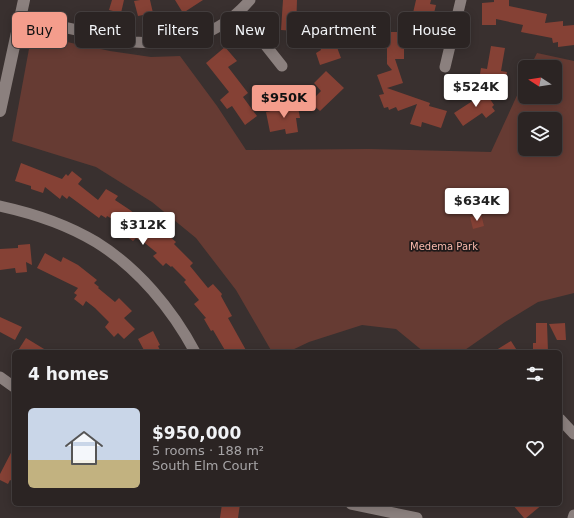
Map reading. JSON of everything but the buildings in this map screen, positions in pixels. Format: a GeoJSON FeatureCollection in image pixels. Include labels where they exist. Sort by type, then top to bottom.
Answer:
{"type":"FeatureCollection","features":[{"type":"Feature","properties":{"kind":"street"},"geometry":{"type":"LineString","coordinates":[[21,12],[24,0]]}},
{"type":"Feature","properties":{"kind":"street"},"geometry":{"type":"LineString","coordinates":[[241,12],[250,0]]}},
{"type":"Feature","properties":{"kind":"street"},"geometry":{"type":"LineString","coordinates":[[445,67],[461,0]]}},
{"type":"Feature","properties":{"kind":"street"},"geometry":{"type":"LineString","coordinates":[[67,28],[134,42],[153,44],[172,43],[200,36],[221,26]]}},
{"type":"Feature","properties":{"kind":"street"},"geometry":{"type":"LineString","coordinates":[[0,111],[14,48]]}},
{"type":"Feature","properties":{"kind":"street"},"geometry":{"type":"LineString","coordinates":[[268,48],[282,66]]}},
{"type":"Feature","properties":{"kind":"street"},"geometry":{"type":"LineString","coordinates":[[0,206],[22,211],[59,224],[96,242],[115,255],[132,270],[175,318],[194,350]]}},
{"type":"Feature","properties":{"kind":"street"},"geometry":{"type":"LineString","coordinates":[[0,377],[12,386]]}},
{"type":"Feature","properties":{"kind":"street"},"geometry":{"type":"LineString","coordinates":[[562,421],[574,434]]}},
{"type":"Feature","properties":{"kind":"street"},"geometry":{"type":"LineString","coordinates":[[361,506],[416,518]]}},
{"type":"Feature","properties":{"kind":"green space","name":"Medema Park"},"geometry":{"type":"Polygon","coordinates":[[[67,42],[75,44],[75,48],[96,48],[151,57],[180,56],[217,106],[246,150],[369,149],[491,152],[518,93],[518,104],[562,104],[562,60],[534,60],[537,53],[574,61],[574,293],[538,302],[505,322],[465,350],[422,350],[396,329],[362,325],[309,342],[292,350],[271,350],[236,290],[196,238],[152,202],[96,167],[12,141],[29,48],[67,48],[67,42]]]}}]}
